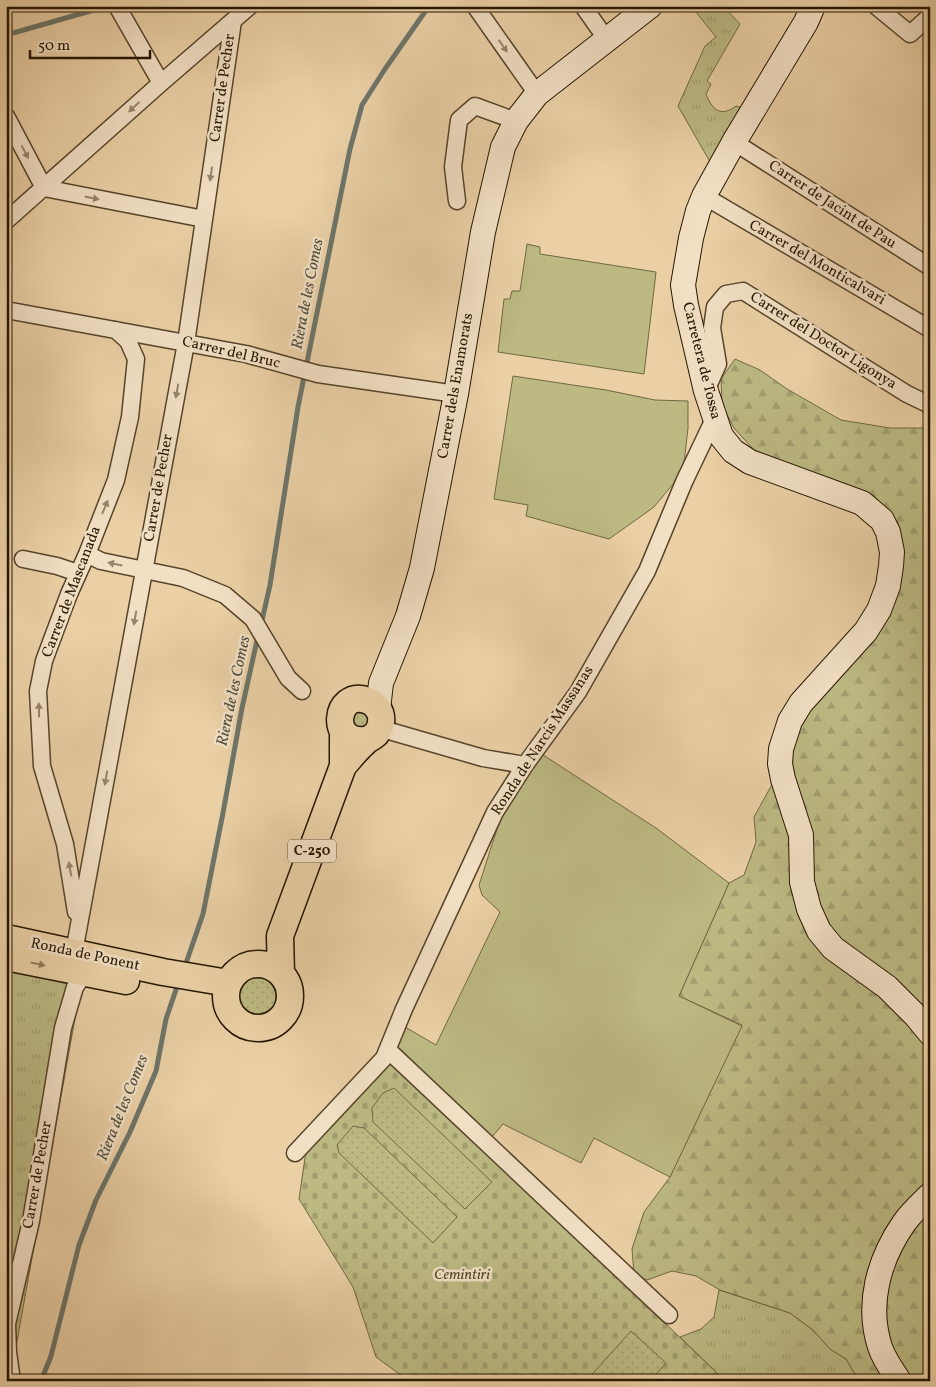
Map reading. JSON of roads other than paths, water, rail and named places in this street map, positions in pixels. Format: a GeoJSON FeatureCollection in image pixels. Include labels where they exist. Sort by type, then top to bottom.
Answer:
{"type":"FeatureCollection","features":[{"type":"Feature","properties":{"kind":"main road","name":"Carrer dels Enamorats"},"geometry":{"type":"LineString","coordinates":[[368,715],[408,616],[422,568],[456,394],[490,201],[503,147],[516,121],[537,94],[650,6]]}},
{"type":"Feature","properties":{"kind":"main road","name":"Carretera de Tossa"},"geometry":{"type":"LineString","coordinates":[[813,6],[806,22],[704,196],[690,238],[683,285],[686,305],[714,419],[721,436],[732,451],[750,462],[862,503],[882,520],[888,532],[892,552],[891,566],[888,586],[879,610],[866,631],[801,703],[790,721],[781,749],[780,764],[800,835],[802,882],[809,909],[819,931],[833,948],[887,987],[930,1033]]}},
{"type":"Feature","properties":{"kind":"main road","name":"C-250"},"geometry":{"type":"LineString","coordinates":[[280,936],[252,965],[238,971],[227,992],[229,1012],[240,1024],[256,1028],[272,1025],[281,1019],[289,1004],[289,988],[281,974],[280,936],[343,766],[368,715]]}},
{"type":"Feature","properties":{"kind":"main road","name":"Ronda de Ponent"},"geometry":{"type":"LineString","coordinates":[[6,938],[76,965]]}},
{"type":"Feature","properties":{"kind":"main road"},"geometry":{"type":"LineString","coordinates":[[6,957],[76,965],[227,992]]}},
{"type":"Feature","properties":{"kind":"main road"},"geometry":{"type":"LineString","coordinates":[[252,965],[267,966],[281,974]]}},
{"type":"Feature","properties":{"kind":"main road"},"geometry":{"type":"LineString","coordinates":[[899,1381],[886,1360],[876,1331],[874,1307],[876,1289],[879,1272],[888,1249],[905,1221],[930,1195]]}},
{"type":"Feature","properties":{"kind":"street"},"geometry":{"type":"LineString","coordinates":[[6,222],[250,6]]}},
{"type":"Feature","properties":{"kind":"street"},"geometry":{"type":"LineString","coordinates":[[475,6],[537,94]]}},
{"type":"Feature","properties":{"kind":"street"},"geometry":{"type":"LineString","coordinates":[[583,6],[607,40]]}},
{"type":"Feature","properties":{"kind":"street"},"geometry":{"type":"LineString","coordinates":[[876,6],[910,34],[930,16]]}},
{"type":"Feature","properties":{"kind":"street"},"geometry":{"type":"LineString","coordinates":[[119,10],[161,83]]}},
{"type":"Feature","properties":{"kind":"street","name":"Carrer de Pecher"},"geometry":{"type":"LineString","coordinates":[[12,1381],[7,1324],[30,1221],[63,1028],[75,987],[76,965],[144,570],[186,343],[233,22]]}},
{"type":"Feature","properties":{"kind":"street"},"geometry":{"type":"LineString","coordinates":[[457,202],[453,167],[459,120],[475,106],[516,121]]}},
{"type":"Feature","properties":{"kind":"street"},"geometry":{"type":"LineString","coordinates":[[6,116],[44,188]]}},
{"type":"Feature","properties":{"kind":"street","name":"Carrer de Jacint de Pau"},"geometry":{"type":"LineString","coordinates":[[734,142],[930,267]]}},
{"type":"Feature","properties":{"kind":"street"},"geometry":{"type":"LineString","coordinates":[[44,188],[204,219]]}},
{"type":"Feature","properties":{"kind":"street","name":"Carrer del Monticalvari"},"geometry":{"type":"LineString","coordinates":[[704,196],[930,329]]}},
{"type":"Feature","properties":{"kind":"street","name":"Carrer del Doctor Ligonya"},"geometry":{"type":"LineString","coordinates":[[706,391],[718,364],[712,328],[715,307],[726,294],[743,291],[907,394],[930,405]]}},
{"type":"Feature","properties":{"kind":"street","name":"Carrer del Bruc"},"geometry":{"type":"LineString","coordinates":[[6,310],[246,354],[318,374],[456,394]]}},
{"type":"Feature","properties":{"kind":"street","name":"Carrer de Mascanada"},"geometry":{"type":"LineString","coordinates":[[76,965],[77,924],[73,887],[65,844],[42,766],[38,690],[44,661],[51,642],[116,480],[130,416],[136,359],[128,341],[116,330]]}},
{"type":"Feature","properties":{"kind":"street","name":"Ronda de Narcís Massanas"},"geometry":{"type":"LineString","coordinates":[[295,1153],[384,1058],[404,1009],[494,812],[524,765],[578,692],[647,571],[684,482],[714,419]]}},
{"type":"Feature","properties":{"kind":"street"},"geometry":{"type":"LineString","coordinates":[[87,554],[101,562],[183,578],[225,595],[253,619],[288,678],[302,691]]}},
{"type":"Feature","properties":{"kind":"street"},"geometry":{"type":"LineString","coordinates":[[23,559],[57,566],[74,572]]}},
{"type":"Feature","properties":{"kind":"street"},"geometry":{"type":"LineString","coordinates":[[368,715],[483,758],[524,765]]}},
{"type":"Feature","properties":{"kind":"street"},"geometry":{"type":"LineString","coordinates":[[388,1050],[669,1315]]}},
{"type":"Feature","properties":{"kind":"waterway"},"geometry":{"type":"LineString","coordinates":[[6,35],[108,6]]}},
{"type":"Feature","properties":{"kind":"waterway","name":"Riera de les Comes"},"geometry":{"type":"LineString","coordinates":[[261,625],[270,585],[298,407],[350,149],[362,105],[429,6]]}},
{"type":"Feature","properties":{"kind":"waterway","name":"Riera de les Comes"},"geometry":{"type":"LineString","coordinates":[[184,969],[203,914],[242,708],[258,636]]}},
{"type":"Feature","properties":{"kind":"waterway","name":"Riera de les Comes"},"geometry":{"type":"LineString","coordinates":[[41,1381],[51,1356],[79,1245],[96,1200],[130,1132],[156,1071],[166,1019],[179,981]]}},
{"type":"Feature","properties":{"kind":"park label","name":"Cemintiri"},"geometry":{"type":"Point","coordinates":[462,1275]}}]}
